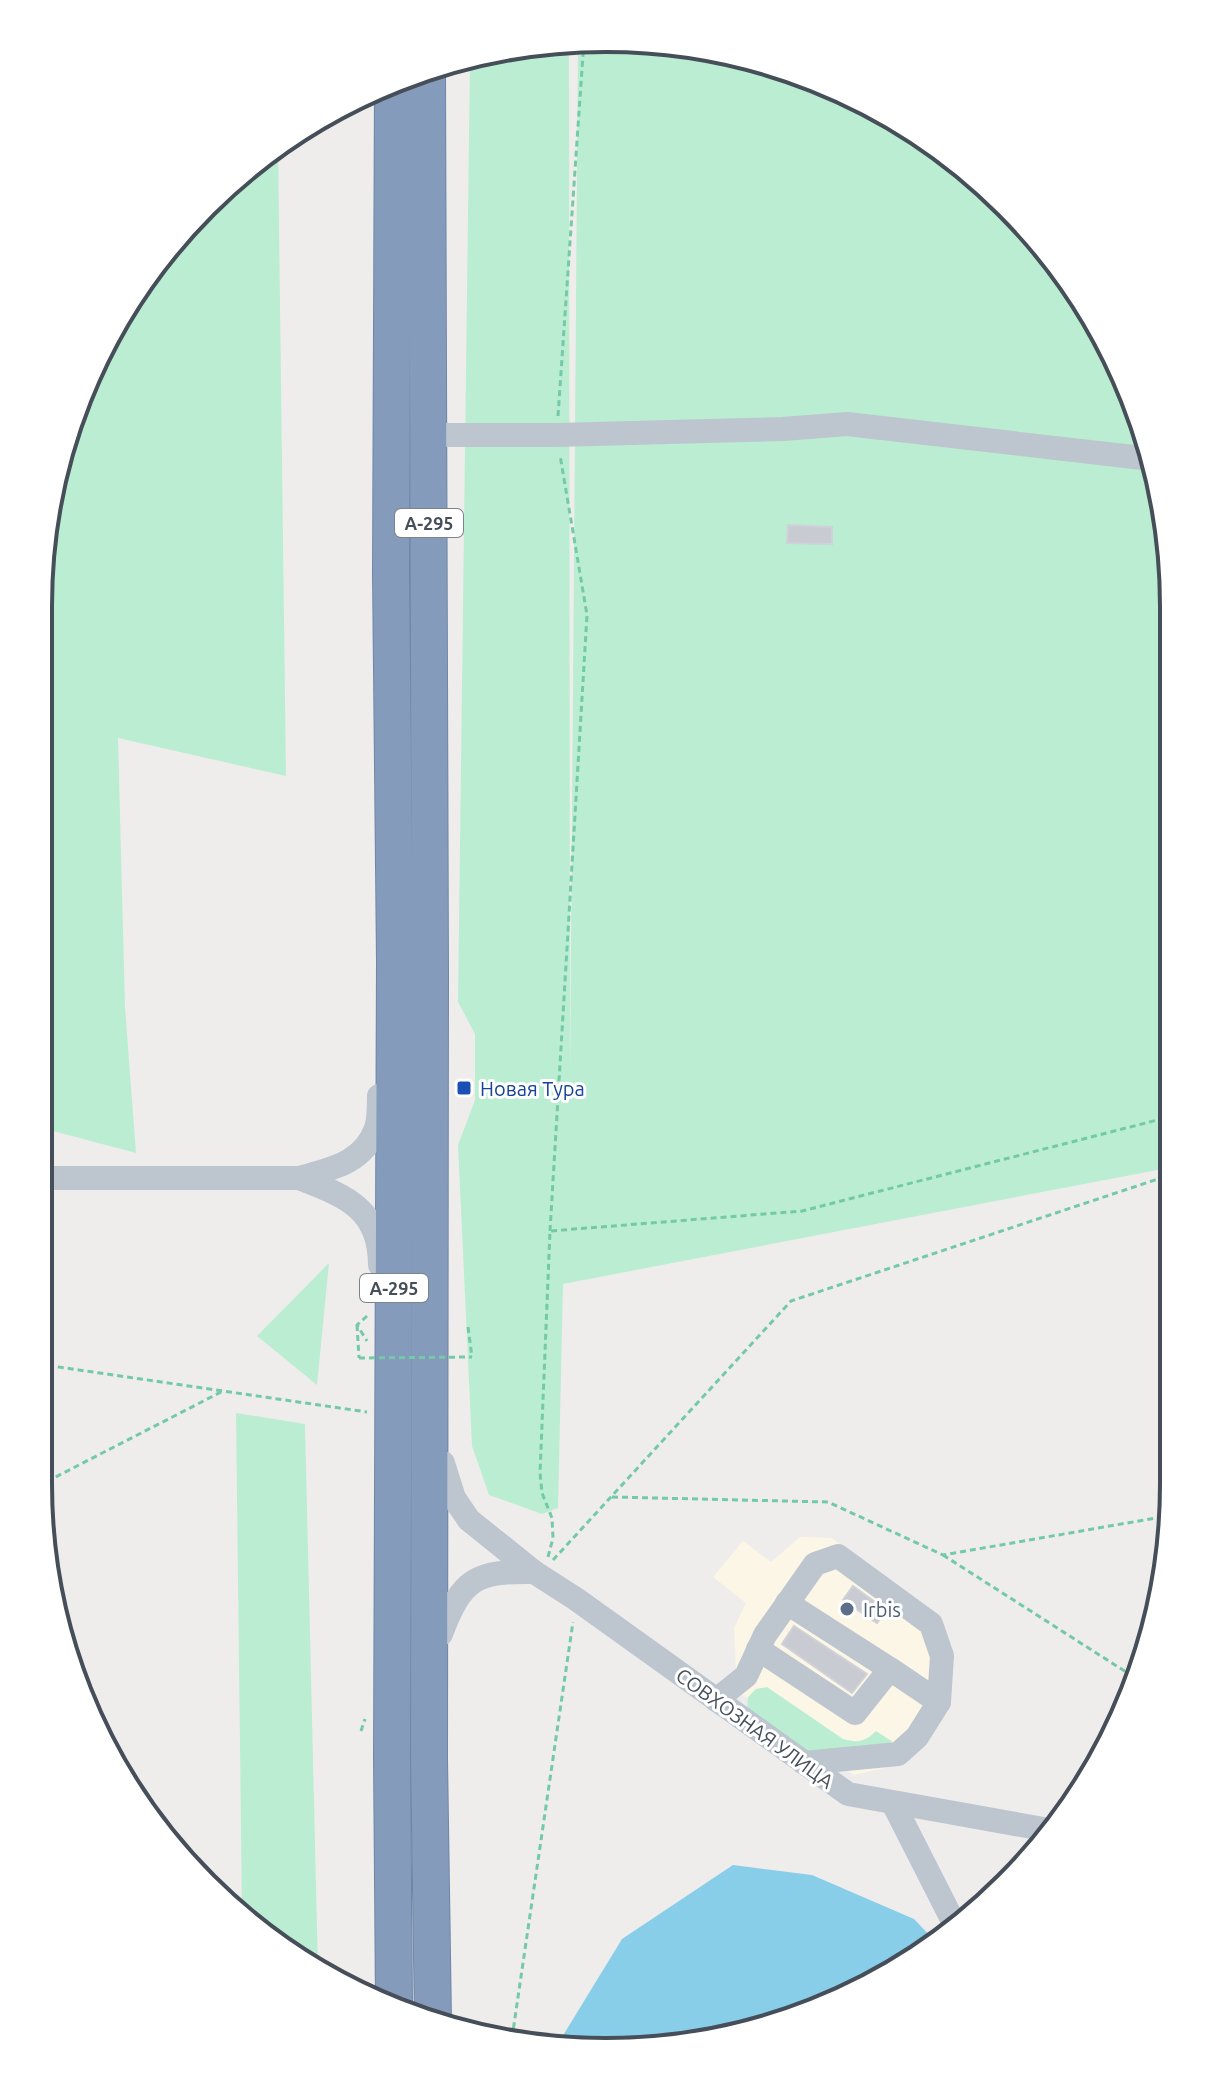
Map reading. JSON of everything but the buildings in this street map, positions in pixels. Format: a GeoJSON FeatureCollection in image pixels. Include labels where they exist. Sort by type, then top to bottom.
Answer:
{"type":"FeatureCollection","features":[{"type":"Feature","properties":{"kind":"highway","name":"А-295"},"geometry":{"type":"LineString","coordinates":[[427,81],[429,1758],[433,2010]]}},
{"type":"Feature","properties":{"kind":"highway","name":"А-295"},"geometry":{"type":"LineString","coordinates":[[393,94],[391,573],[395,961],[382,1412],[392,1756],[394,1996]]}},
{"type":"Feature","properties":{"kind":"street"},"geometry":{"type":"LineString","coordinates":[[429,435],[556,435],[783,429],[847,424],[1139,458]]}},
{"type":"Feature","properties":{"kind":"street"},"geometry":{"type":"LineString","coordinates":[[52,1178],[299,1178],[341,1167],[355,1159],[376,1128],[381,994],[395,961]]}},
{"type":"Feature","properties":{"kind":"street","name":"А-295"},"geometry":{"type":"LineString","coordinates":[[429,1758],[441,1708],[444,1087],[440,1030],[430,976]]}},
{"type":"Feature","properties":{"kind":"street"},"geometry":{"type":"LineString","coordinates":[[299,1178],[353,1202],[369,1219],[376,1236],[380,1256],[382,1412]]}},
{"type":"Feature","properties":{"kind":"street","name":"СОВХОЗНАЯ УЛИЦА"},"geometry":{"type":"LineString","coordinates":[[443,1463],[454,1498],[469,1520],[537,1574],[848,1794],[1040,1828]]}},
{"type":"Feature","properties":{"kind":"street"},"geometry":{"type":"LineString","coordinates":[[716,1700],[746,1676],[765,1635],[815,1564],[838,1556],[931,1624],[942,1656],[939,1702],[917,1737],[898,1754],[804,1763]]}},
{"type":"Feature","properties":{"kind":"street"},"geometry":{"type":"LineString","coordinates":[[441,1634],[461,1591],[474,1580],[506,1572],[537,1574]]}},
{"type":"Feature","properties":{"kind":"street"},"geometry":{"type":"LineString","coordinates":[[787,1603],[939,1702]]}},
{"type":"Feature","properties":{"kind":"street"},"geometry":{"type":"LineString","coordinates":[[758,1649],[855,1713],[890,1669]]}},
{"type":"Feature","properties":{"kind":"street"},"geometry":{"type":"LineString","coordinates":[[893,1803],[954,1915]]}},
{"type":"Feature","properties":{"kind":"path"},"geometry":{"type":"LineString","coordinates":[[537,1574],[550,1554],[553,1538],[552,1518],[542,1493],[540,1430],[587,615],[556,435],[583,53]]}},
{"type":"Feature","properties":{"kind":"path"},"geometry":{"type":"LineString","coordinates":[[550,1231],[802,1211],[1160,1119]]}},
{"type":"Feature","properties":{"kind":"path"},"geometry":{"type":"LineString","coordinates":[[537,1574],[791,1301],[1160,1178]]}},
{"type":"Feature","properties":{"kind":"path"},"geometry":{"type":"LineString","coordinates":[[357,1325],[359,1358],[472,1357],[468,1327]]}},
{"type":"Feature","properties":{"kind":"path"},"geometry":{"type":"LineString","coordinates":[[52,1366],[382,1412]]}},
{"type":"Feature","properties":{"kind":"path"},"geometry":{"type":"LineString","coordinates":[[52,1479],[223,1391]]}},
{"type":"Feature","properties":{"kind":"path"},"geometry":{"type":"LineString","coordinates":[[611,1497],[828,1502],[943,1555],[1127,1673]]}},
{"type":"Feature","properties":{"kind":"path"},"geometry":{"type":"LineString","coordinates":[[943,1555],[1159,1517]]}},
{"type":"Feature","properties":{"kind":"path"},"geometry":{"type":"LineString","coordinates":[[513,2030],[576,1599]]}},
{"type":"Feature","properties":{"kind":"shaded area"},"geometry":{"type":"Polygon","coordinates":[[[800,1537],[832,1538],[939,1622],[953,1659],[897,1765],[854,1775],[722,1680],[736,1670],[734,1628],[746,1603],[713,1577],[743,1541],[771,1562],[800,1537]]]}},
{"type":"Feature","properties":{"kind":"green space"},"geometry":{"type":"Polygon","coordinates":[[[569,53],[570,1075],[578,53],[642,53],[714,63],[784,81],[851,109],[914,145],[971,189],[1023,241],[1067,298],[1103,361],[1131,428],[1141,463],[1159,570],[1160,1169],[563,1284],[558,1508],[542,1514],[489,1495],[472,1446],[458,1145],[475,1100],[475,1034],[458,1002],[470,69],[569,53]]]}},
{"type":"Feature","properties":{"kind":"green space"},"geometry":{"type":"Polygon","coordinates":[[[278,159],[286,776],[118,738],[125,1007],[136,1153],[52,1131],[52,606],[57,534],[81,428],[126,329],[145,298],[189,241],[241,189],[278,159]]]}},
{"type":"Feature","properties":{"kind":"green space"},"geometry":{"type":"Polygon","coordinates":[[[329,1263],[317,1385],[257,1336],[329,1263]]]}},
{"type":"Feature","properties":{"kind":"green space"},"geometry":{"type":"Polygon","coordinates":[[[236,1413],[305,1424],[318,1957],[242,1902],[236,1413]]]}},
{"type":"Feature","properties":{"kind":"green space"},"geometry":{"type":"Polygon","coordinates":[[[767,1687],[843,1739],[861,1741],[876,1731],[893,1742],[826,1755],[804,1750],[747,1708],[748,1697],[756,1689],[767,1687]]]}},
{"type":"Feature","properties":{"kind":"water"},"geometry":{"type":"Polygon","coordinates":[[[733,1865],[812,1875],[914,1919],[929,1934],[851,1981],[784,2009],[749,2019],[642,2037],[563,2036],[622,1939],[733,1865]]]}},
{"type":"Feature","properties":{"kind":"place","name":"Новая Тура"},"geometry":{"type":"Point","coordinates":[464,1088]}},
{"type":"Feature","properties":{"kind":"place","name":"Irbis"},"geometry":{"type":"Point","coordinates":[847,1609]}}]}
